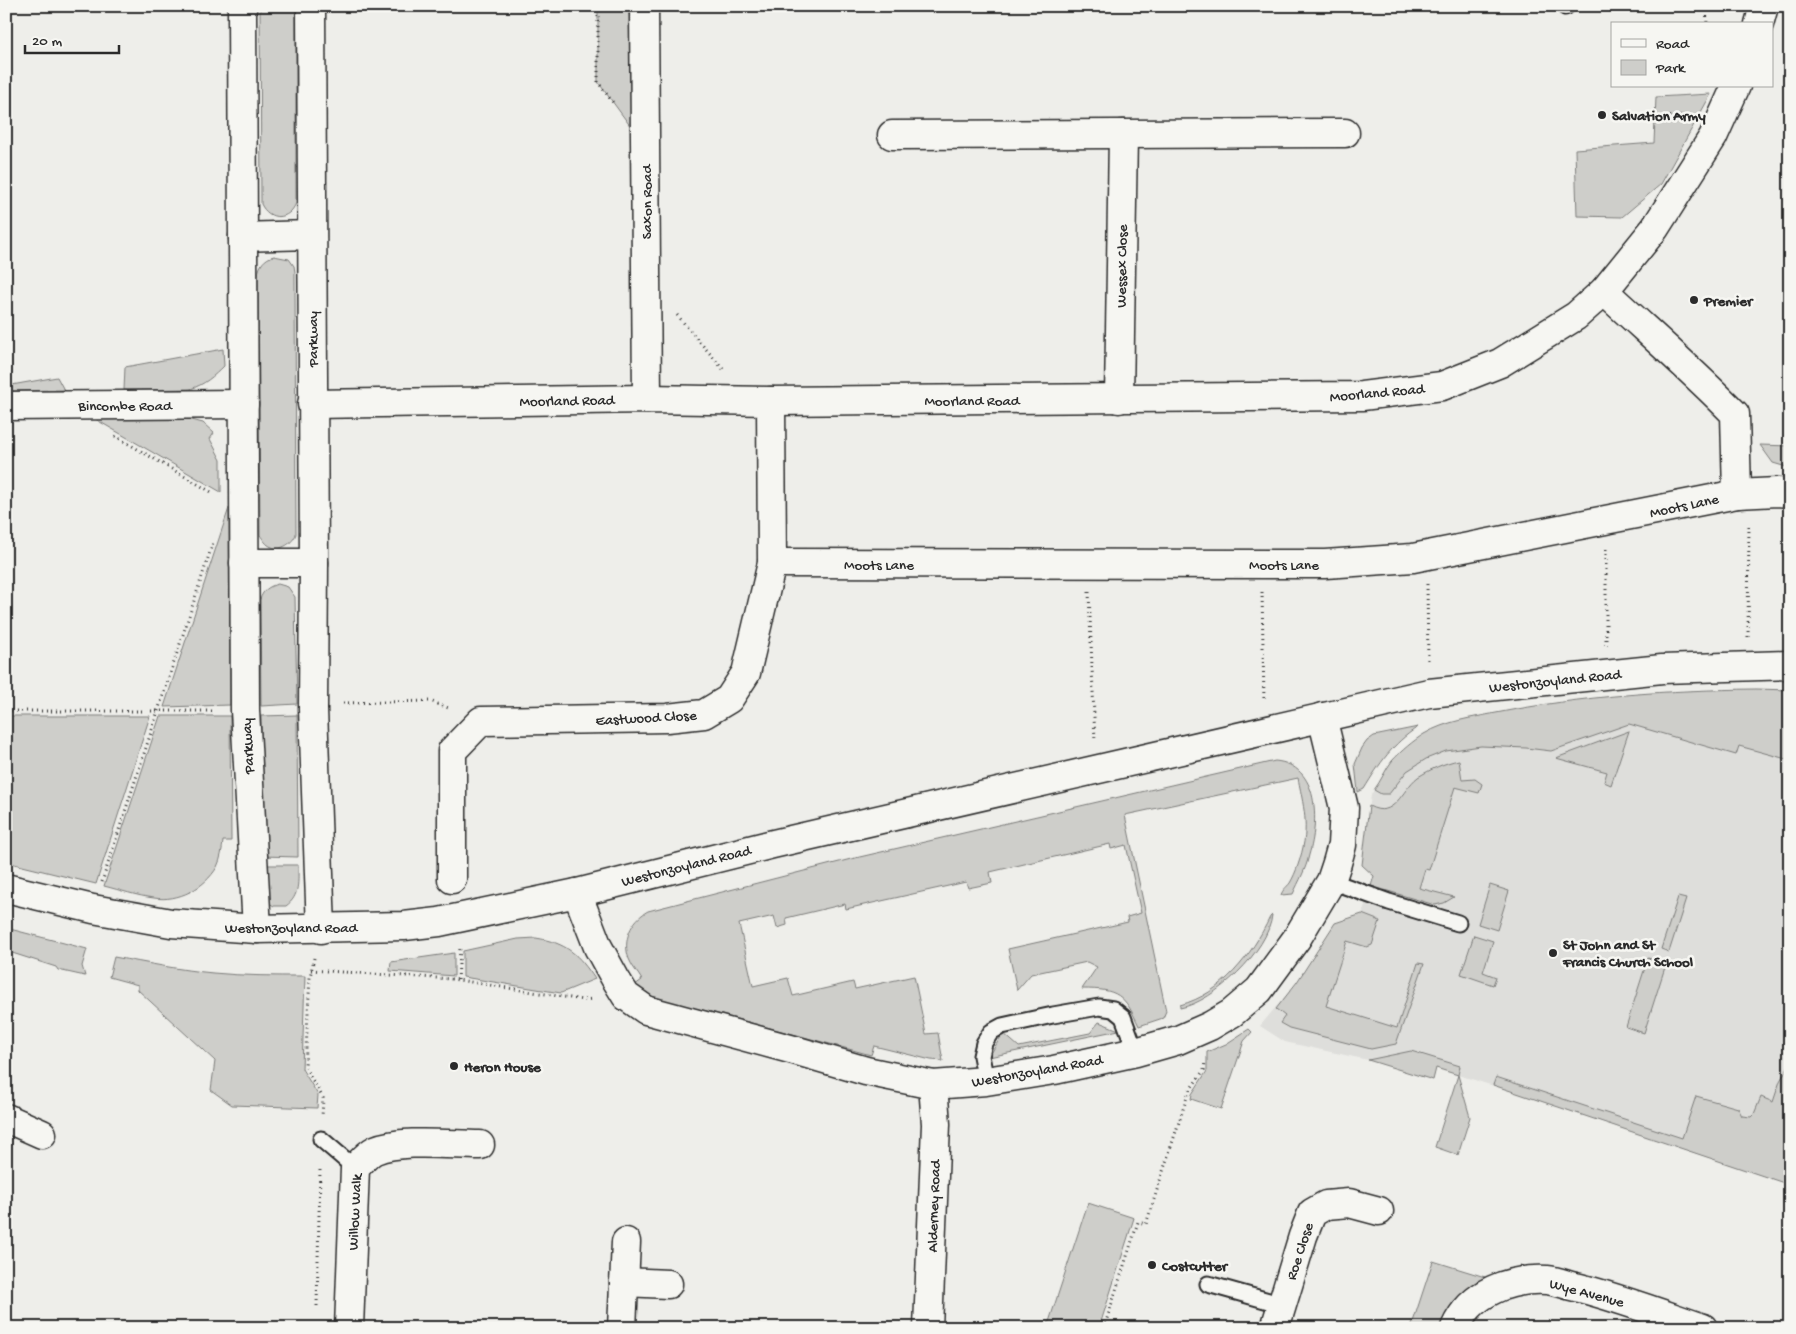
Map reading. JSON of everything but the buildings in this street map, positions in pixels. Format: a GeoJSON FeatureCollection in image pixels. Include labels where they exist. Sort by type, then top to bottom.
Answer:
{"type":"FeatureCollection","features":[{"type":"Feature","properties":{"kind":"street","name":"Parkway"},"geometry":{"type":"LineString","coordinates":[[242,6],[245,710],[257,929]]}},
{"type":"Feature","properties":{"kind":"street","name":"Parkway"},"geometry":{"type":"LineString","coordinates":[[311,6],[314,563],[312,709],[321,929]]}},
{"type":"Feature","properties":{"kind":"street","name":"Saxon Road"},"geometry":{"type":"LineString","coordinates":[[644,6],[647,399]]}},
{"type":"Feature","properties":{"kind":"street"},"geometry":{"type":"LineString","coordinates":[[1760,22],[1764,6]]}},
{"type":"Feature","properties":{"kind":"street","name":"Moorland Road"},"geometry":{"type":"LineString","coordinates":[[312,404],[647,399],[760,401],[1362,396],[1442,386],[1500,363],[1576,316],[1604,291],[1655,228],[1708,145],[1735,88]]}},
{"type":"Feature","properties":{"kind":"street"},"geometry":{"type":"LineString","coordinates":[[892,135],[1345,133]]}},
{"type":"Feature","properties":{"kind":"street","name":"Wessex Close"},"geometry":{"type":"LineString","coordinates":[[1119,399],[1122,134]]}},
{"type":"Feature","properties":{"kind":"street"},"geometry":{"type":"LineString","coordinates":[[243,237],[311,235]]}},
{"type":"Feature","properties":{"kind":"street"},"geometry":{"type":"LineString","coordinates":[[1604,291],[1649,334],[1703,381],[1735,414],[1737,494]]}},
{"type":"Feature","properties":{"kind":"street","name":"Eastwood Close"},"geometry":{"type":"LineString","coordinates":[[481,721],[667,718],[704,714],[729,699],[746,674],[772,564],[760,401]]}},
{"type":"Feature","properties":{"kind":"street","name":"Bincombe Road"},"geometry":{"type":"LineString","coordinates":[[6,406],[244,404]]}},
{"type":"Feature","properties":{"kind":"street","name":"Moots Lane"},"geometry":{"type":"LineString","coordinates":[[772,564],[1325,564],[1413,558],[1737,494],[1790,493]]}},
{"type":"Feature","properties":{"kind":"street"},"geometry":{"type":"LineString","coordinates":[[244,563],[314,563]]}},
{"type":"Feature","properties":{"kind":"street","name":"Westonzoyland Road"},"geometry":{"type":"LineString","coordinates":[[6,888],[93,909],[171,923],[257,929],[321,929],[404,926],[439,922],[577,893],[782,841],[1429,693],[1662,669],[1790,665]]}},
{"type":"Feature","properties":{"kind":"street","name":"Westonzoyland Road"},"geometry":{"type":"LineString","coordinates":[[577,893],[598,947],[626,996],[646,1010],[866,1071],[933,1085],[986,1081],[1054,1070],[1136,1052],[1178,1040],[1210,1026],[1232,1013],[1259,990],[1298,938],[1331,881],[1342,845],[1344,808],[1322,717]]}},
{"type":"Feature","properties":{"kind":"street"},"geometry":{"type":"LineString","coordinates":[[452,879],[452,751],[481,721]]}},
{"type":"Feature","properties":{"kind":"street","name":"Alderney Road"},"geometry":{"type":"LineString","coordinates":[[928,1328],[936,1124],[933,1085]]}},
{"type":"Feature","properties":{"kind":"street"},"geometry":{"type":"LineString","coordinates":[[6,1118],[42,1134]]}},
{"type":"Feature","properties":{"kind":"street","name":"Willow Walk"},"geometry":{"type":"LineString","coordinates":[[349,1328],[355,1168],[375,1150],[402,1144],[480,1145]]}},
{"type":"Feature","properties":{"kind":"street","name":"Roe Close"},"geometry":{"type":"LineString","coordinates":[[1279,1316],[1303,1236],[1312,1213],[1326,1205],[1349,1203],[1378,1212]]}},
{"type":"Feature","properties":{"kind":"street"},"geometry":{"type":"LineString","coordinates":[[622,1328],[626,1242]]}},
{"type":"Feature","properties":{"kind":"street","name":"Wye Avenue"},"geometry":{"type":"LineString","coordinates":[[1455,1328],[1470,1305],[1497,1287],[1518,1281],[1548,1280],[1609,1296],[1703,1328]]}},
{"type":"Feature","properties":{"kind":"street"},"geometry":{"type":"LineString","coordinates":[[624,1282],[668,1284]]}},
{"type":"Feature","properties":{"kind":"lane"},"geometry":{"type":"LineString","coordinates":[[1331,881],[1389,902],[1458,923]]}},
{"type":"Feature","properties":{"kind":"lane"},"geometry":{"type":"LineString","coordinates":[[986,1081],[981,1056],[984,1044],[991,1032],[1002,1026],[1099,1007],[1113,1009],[1123,1018],[1136,1052]]}},
{"type":"Feature","properties":{"kind":"lane"},"geometry":{"type":"LineString","coordinates":[[321,1138],[355,1168]]}},
{"type":"Feature","properties":{"kind":"lane"},"geometry":{"type":"LineString","coordinates":[[1208,1284],[1279,1316]]}},
{"type":"Feature","properties":{"kind":"path"},"geometry":{"type":"LineString","coordinates":[[598,6],[598,82],[614,104]]}},
{"type":"Feature","properties":{"kind":"path"},"geometry":{"type":"LineString","coordinates":[[1706,6],[1707,22]]}},
{"type":"Feature","properties":{"kind":"path"},"geometry":{"type":"LineString","coordinates":[[1655,116],[1693,116]]}},
{"type":"Feature","properties":{"kind":"path"},"geometry":{"type":"LineString","coordinates":[[676,314],[760,401]]}},
{"type":"Feature","properties":{"kind":"path"},"geometry":{"type":"LineString","coordinates":[[111,434],[219,496]]}},
{"type":"Feature","properties":{"kind":"path"},"geometry":{"type":"LineString","coordinates":[[1737,494],[1749,514],[1747,665]]}},
{"type":"Feature","properties":{"kind":"path"},"geometry":{"type":"LineString","coordinates":[[1606,521],[1606,675]]}},
{"type":"Feature","properties":{"kind":"path"},"geometry":{"type":"LineString","coordinates":[[93,909],[215,537]]}},
{"type":"Feature","properties":{"kind":"path"},"geometry":{"type":"LineString","coordinates":[[1426,555],[1429,693]]}},
{"type":"Feature","properties":{"kind":"path"},"geometry":{"type":"LineString","coordinates":[[1088,564],[1096,770]]}},
{"type":"Feature","properties":{"kind":"path"},"geometry":{"type":"LineString","coordinates":[[1262,564],[1264,730]]}},
{"type":"Feature","properties":{"kind":"path"},"geometry":{"type":"LineString","coordinates":[[312,709],[329,703],[430,702],[481,721]]}},
{"type":"Feature","properties":{"kind":"path"},"geometry":{"type":"LineString","coordinates":[[6,711],[157,712],[245,710]]}},
{"type":"Feature","properties":{"kind":"path"},"geometry":{"type":"LineString","coordinates":[[312,970],[452,979],[582,1000],[626,996]]}},
{"type":"Feature","properties":{"kind":"path"},"geometry":{"type":"LineString","coordinates":[[1104,1328],[1138,1222],[1146,1224],[1189,1091],[1204,1070],[1205,1053],[1197,1031]]}},
{"type":"Feature","properties":{"kind":"shaded area","name":"St John and St Francis Church School"},"geometry":{"type":"Polygon","coordinates":[[[1790,707],[1790,1185],[1532,1098],[1436,1068],[1433,1080],[1368,1060],[1285,1042],[1260,1026],[1297,982],[1335,923],[1362,914],[1374,877],[1362,865],[1371,795],[1374,790],[1438,735],[1790,707]]]}},
{"type":"Feature","properties":{"kind":"green space"},"geometry":{"type":"Polygon","coordinates":[[[260,6],[296,6],[296,203],[289,213],[279,217],[269,214],[261,204],[260,6]]]}},
{"type":"Feature","properties":{"kind":"green space"},"geometry":{"type":"Polygon","coordinates":[[[598,6],[629,6],[631,127],[598,82],[598,6]]]}},
{"type":"Feature","properties":{"kind":"green space"},"geometry":{"type":"Polygon","coordinates":[[[1711,94],[1661,184],[1622,217],[1577,216],[1575,149],[1654,143],[1656,97],[1711,94]]]}},
{"type":"Feature","properties":{"kind":"green space"},"geometry":{"type":"Polygon","coordinates":[[[274,256],[289,259],[294,266],[295,272],[296,534],[289,543],[279,548],[268,545],[260,535],[258,275],[263,262],[274,256]]]}},
{"type":"Feature","properties":{"kind":"green space"},"geometry":{"type":"Polygon","coordinates":[[[223,349],[224,366],[200,385],[190,389],[124,390],[125,367],[223,349]]]}},
{"type":"Feature","properties":{"kind":"green space"},"geometry":{"type":"Polygon","coordinates":[[[57,377],[64,390],[6,391],[6,386],[57,377]]]}},
{"type":"Feature","properties":{"kind":"green space"},"geometry":{"type":"Polygon","coordinates":[[[95,419],[188,419],[203,423],[214,433],[210,439],[221,460],[221,492],[95,419]]]}},
{"type":"Feature","properties":{"kind":"green space"},"geometry":{"type":"Polygon","coordinates":[[[1760,445],[1790,446],[1790,468],[1773,463],[1760,445]]]}},
{"type":"Feature","properties":{"kind":"green space"},"geometry":{"type":"Polygon","coordinates":[[[229,508],[230,705],[164,707],[229,508]]]}},
{"type":"Feature","properties":{"kind":"green space"},"geometry":{"type":"Polygon","coordinates":[[[278,584],[288,587],[295,597],[297,704],[261,706],[260,600],[266,589],[278,584]]]}},
{"type":"Feature","properties":{"kind":"green space"},"geometry":{"type":"Polygon","coordinates":[[[1790,690],[1790,760],[1739,746],[1736,755],[1629,724],[1551,751],[1481,746],[1446,751],[1426,759],[1407,771],[1389,794],[1381,794],[1374,790],[1392,761],[1407,746],[1432,730],[1459,720],[1528,707],[1593,698],[1691,691],[1790,690]]]}},
{"type":"Feature","properties":{"kind":"green space"},"geometry":{"type":"Polygon","coordinates":[[[297,715],[298,857],[262,856],[261,716],[297,715]]]}},
{"type":"Feature","properties":{"kind":"green space"},"geometry":{"type":"Polygon","coordinates":[[[6,716],[150,716],[96,884],[6,862],[6,716]]]}},
{"type":"Feature","properties":{"kind":"green space"},"geometry":{"type":"Polygon","coordinates":[[[160,716],[230,716],[231,841],[223,841],[217,867],[212,875],[198,887],[190,892],[163,899],[141,896],[104,886],[160,716]]]}},
{"type":"Feature","properties":{"kind":"green space"},"geometry":{"type":"Polygon","coordinates":[[[1418,727],[1394,747],[1381,762],[1364,789],[1358,792],[1355,764],[1367,741],[1374,736],[1418,727]]]}},
{"type":"Feature","properties":{"kind":"green space"},"geometry":{"type":"Polygon","coordinates":[[[1629,731],[1611,785],[1604,782],[1607,772],[1556,758],[1629,731]]]}},
{"type":"Feature","properties":{"kind":"green space"},"geometry":{"type":"Polygon","coordinates":[[[1459,760],[1462,780],[1475,779],[1482,784],[1479,793],[1455,787],[1429,870],[1425,869],[1419,888],[1454,897],[1444,903],[1435,905],[1371,886],[1374,876],[1362,865],[1369,806],[1385,809],[1391,806],[1397,802],[1418,777],[1428,771],[1459,760]]]}},
{"type":"Feature","properties":{"kind":"green space"},"geometry":{"type":"Polygon","coordinates":[[[1275,761],[1290,765],[1301,773],[1313,797],[1315,812],[1312,842],[1306,865],[1293,894],[1281,895],[1290,883],[1298,865],[1304,842],[1305,821],[1298,778],[1125,815],[1166,1011],[1163,1018],[1139,1026],[1124,1000],[1112,992],[1082,989],[1097,967],[1087,962],[1031,974],[1017,990],[1008,949],[1128,922],[1127,917],[1141,913],[1126,845],[1111,849],[1110,844],[990,872],[992,883],[968,888],[966,882],[846,909],[845,904],[786,918],[787,925],[777,928],[774,916],[739,924],[753,986],[788,978],[793,996],[853,982],[855,989],[914,976],[926,1034],[938,1033],[943,1061],[931,1060],[874,1046],[871,1055],[707,1011],[652,999],[644,995],[635,985],[642,980],[629,959],[627,938],[633,925],[648,911],[851,859],[1275,761]]]}},
{"type":"Feature","properties":{"kind":"green space"},"geometry":{"type":"Polygon","coordinates":[[[262,865],[298,865],[296,893],[291,902],[286,906],[274,906],[267,902],[262,865]]]}},
{"type":"Feature","properties":{"kind":"green space"},"geometry":{"type":"Polygon","coordinates":[[[1490,885],[1509,891],[1497,930],[1478,924],[1490,885]]]}},
{"type":"Feature","properties":{"kind":"green space"},"geometry":{"type":"Polygon","coordinates":[[[1678,897],[1686,899],[1669,952],[1661,949],[1678,897]]]}},
{"type":"Feature","properties":{"kind":"green space"},"geometry":{"type":"Polygon","coordinates":[[[1362,914],[1380,921],[1372,945],[1367,947],[1347,941],[1326,1006],[1397,1028],[1418,963],[1424,964],[1396,1044],[1371,1049],[1289,1028],[1280,1023],[1285,1016],[1276,1009],[1297,982],[1335,923],[1362,914]]]}},
{"type":"Feature","properties":{"kind":"green space"},"geometry":{"type":"Polygon","coordinates":[[[1272,915],[1269,929],[1261,943],[1238,972],[1208,996],[1194,1004],[1180,1008],[1180,1005],[1195,1000],[1209,992],[1234,971],[1245,959],[1272,915]]]}},
{"type":"Feature","properties":{"kind":"green space"},"geometry":{"type":"Polygon","coordinates":[[[6,928],[87,949],[82,966],[85,976],[58,970],[56,967],[6,951],[6,928]]]}},
{"type":"Feature","properties":{"kind":"green space"},"geometry":{"type":"Polygon","coordinates":[[[1474,935],[1493,941],[1483,972],[1496,977],[1493,985],[1461,974],[1474,935]]]}},
{"type":"Feature","properties":{"kind":"green space"},"geometry":{"type":"Polygon","coordinates":[[[536,938],[556,943],[571,951],[595,979],[561,993],[463,977],[463,951],[518,939],[536,938]]]}},
{"type":"Feature","properties":{"kind":"green space"},"geometry":{"type":"Polygon","coordinates":[[[454,953],[454,976],[390,971],[391,962],[454,953]]]}},
{"type":"Feature","properties":{"kind":"green space"},"geometry":{"type":"Polygon","coordinates":[[[114,957],[213,973],[305,976],[302,1069],[318,1095],[317,1108],[232,1105],[211,1090],[215,1061],[138,990],[138,985],[109,977],[114,957]]]}},
{"type":"Feature","properties":{"kind":"green space"},"geometry":{"type":"Polygon","coordinates":[[[1648,958],[1666,964],[1644,1033],[1626,1027],[1648,958]]]}},
{"type":"Feature","properties":{"kind":"green space"},"geometry":{"type":"Polygon","coordinates":[[[1099,1022],[1119,1030],[989,1057],[1003,1033],[1019,1047],[1090,1033],[1099,1022]]]}},
{"type":"Feature","properties":{"kind":"green space"},"geometry":{"type":"Polygon","coordinates":[[[1249,1029],[1252,1032],[1244,1041],[1221,1109],[1191,1099],[1192,1094],[1207,1071],[1207,1052],[1226,1044],[1249,1029]]]}},
{"type":"Feature","properties":{"kind":"green space"},"geometry":{"type":"Polygon","coordinates":[[[1411,1051],[1460,1066],[1458,1075],[1436,1068],[1433,1080],[1368,1060],[1411,1051]]]}},
{"type":"Feature","properties":{"kind":"green space"},"geometry":{"type":"Polygon","coordinates":[[[1790,1063],[1790,1185],[1493,1085],[1496,1077],[1682,1138],[1696,1096],[1738,1108],[1742,1116],[1751,1117],[1761,1097],[1773,1102],[1780,1081],[1790,1063]]]}},
{"type":"Feature","properties":{"kind":"green space"},"geometry":{"type":"Polygon","coordinates":[[[1458,1075],[1470,1117],[1458,1155],[1435,1147],[1458,1075]]]}},
{"type":"Feature","properties":{"kind":"green space"},"geometry":{"type":"Polygon","coordinates":[[[1088,1203],[1134,1218],[1099,1328],[1047,1328],[1088,1203]]]}},
{"type":"Feature","properties":{"kind":"green space"},"geometry":{"type":"Polygon","coordinates":[[[1433,1261],[1485,1277],[1471,1287],[1453,1305],[1441,1328],[1411,1328],[1433,1261]]]}},
{"type":"Feature","properties":{"kind":"place","name":"Salvation Army"},"geometry":{"type":"Point","coordinates":[1602,115]}},
{"type":"Feature","properties":{"kind":"place","name":"Premier"},"geometry":{"type":"Point","coordinates":[1694,300]}},
{"type":"Feature","properties":{"kind":"place","name":"St John and St Francis Church School"},"geometry":{"type":"Point","coordinates":[1553,953]}},
{"type":"Feature","properties":{"kind":"place","name":"Heron House"},"geometry":{"type":"Point","coordinates":[454,1066]}},
{"type":"Feature","properties":{"kind":"place","name":"Costcutter"},"geometry":{"type":"Point","coordinates":[1152,1265]}}]}
